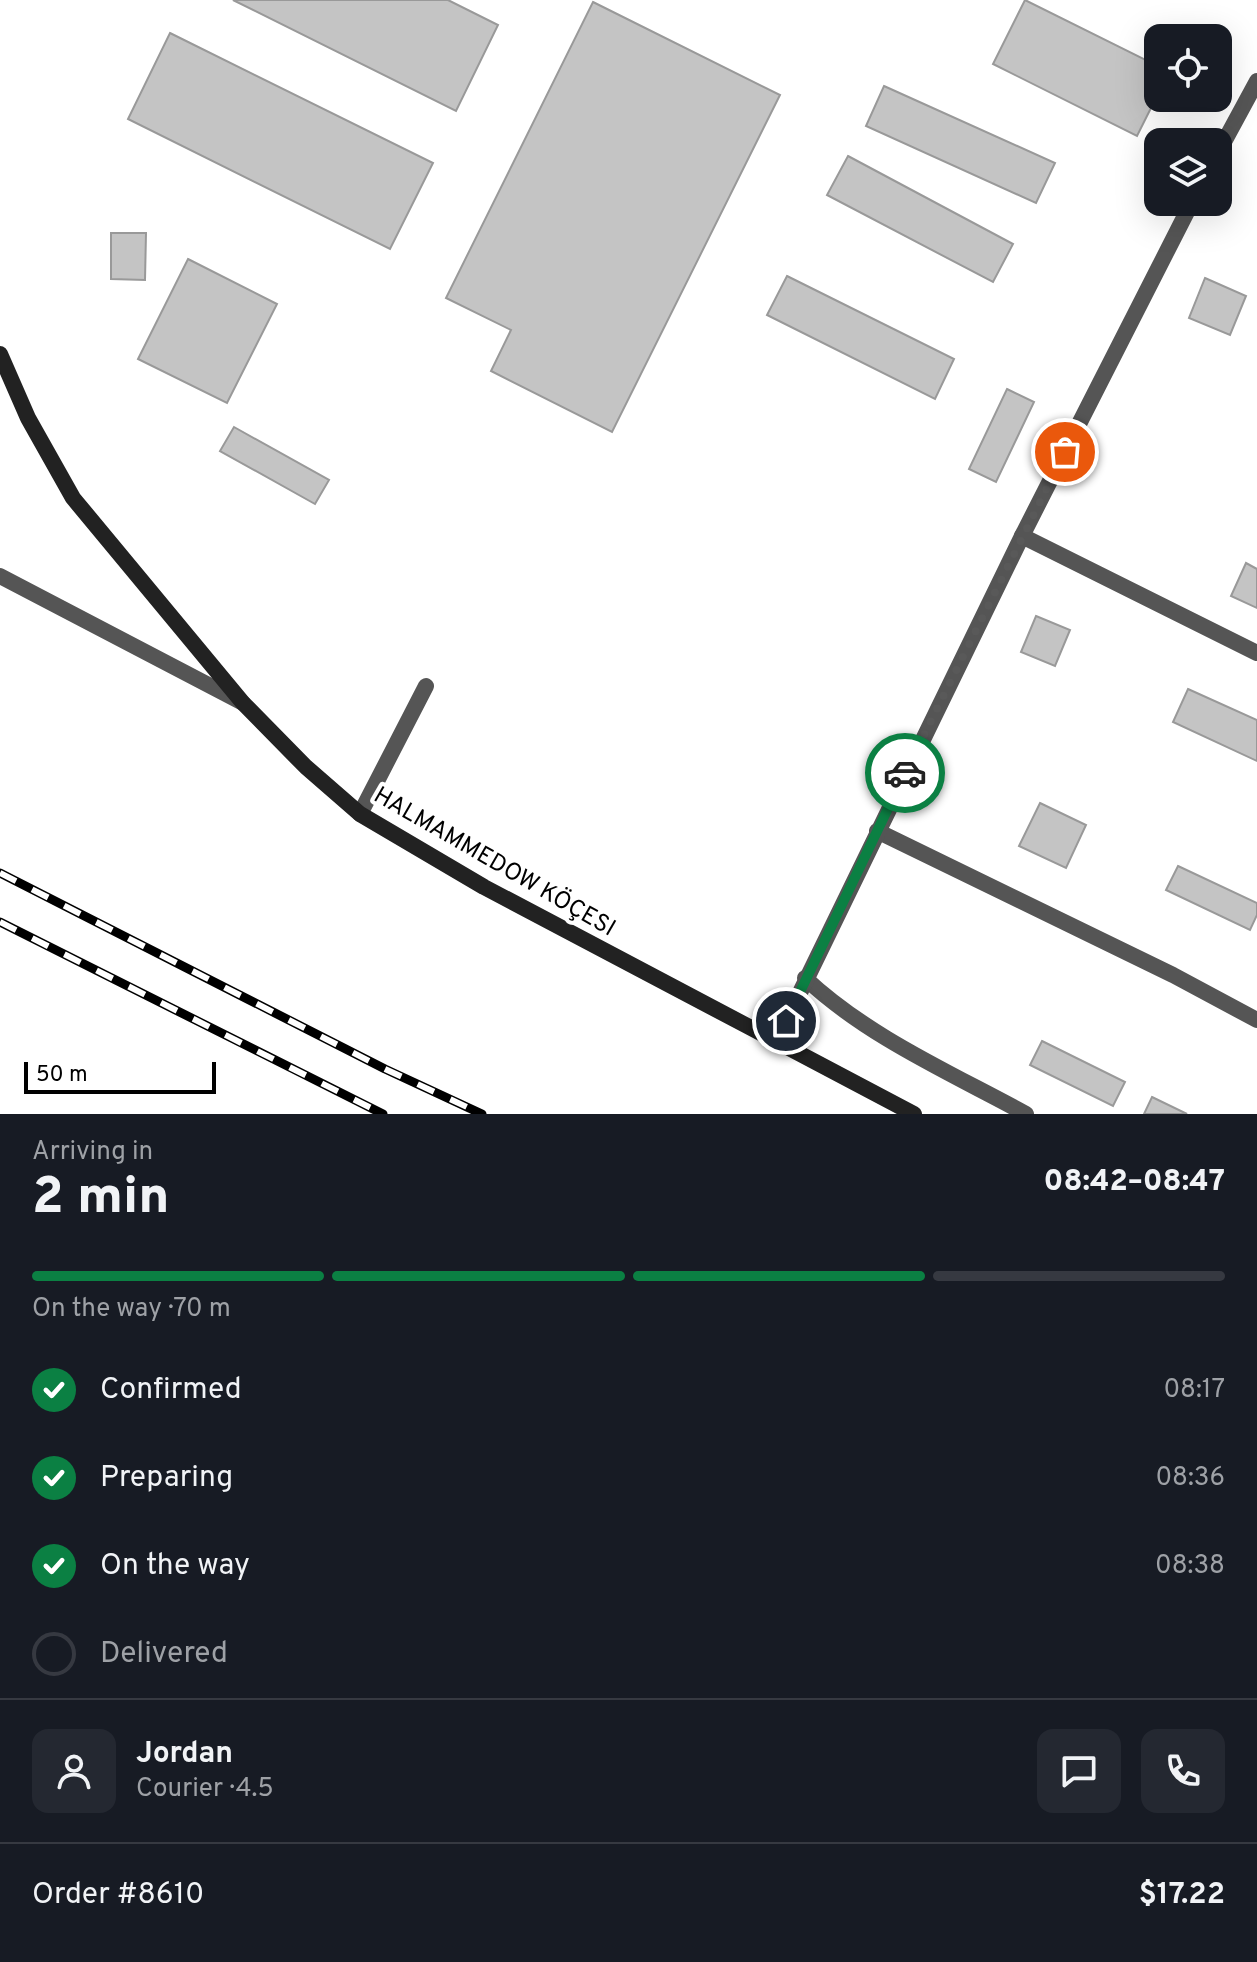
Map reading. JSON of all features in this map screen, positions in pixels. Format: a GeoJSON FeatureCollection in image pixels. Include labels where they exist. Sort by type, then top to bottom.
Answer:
{"type":"FeatureCollection","features":[{"type":"Feature","properties":{"kind":"street"},"geometry":{"type":"LineString","coordinates":[[1232,128],[1257,81]]}},
{"type":"Feature","properties":{"kind":"street"},"geometry":{"type":"LineString","coordinates":[[776,1042],[1022,536],[1185,216]]}},
{"type":"Feature","properties":{"kind":"street","name":"HALMAMMEDOW KÖÇESI"},"geometry":{"type":"LineString","coordinates":[[0,354],[28,418],[73,498],[243,703],[306,767],[360,814],[484,887],[914,1114]]}},
{"type":"Feature","properties":{"kind":"street"},"geometry":{"type":"LineString","coordinates":[[1022,536],[1257,653]]}},
{"type":"Feature","properties":{"kind":"street"},"geometry":{"type":"LineString","coordinates":[[0,576],[243,703]]}},
{"type":"Feature","properties":{"kind":"street"},"geometry":{"type":"LineString","coordinates":[[360,814],[426,686]]}},
{"type":"Feature","properties":{"kind":"street"},"geometry":{"type":"LineString","coordinates":[[877,831],[1173,975],[1257,1020]]}},
{"type":"Feature","properties":{"kind":"street"},"geometry":{"type":"LineString","coordinates":[[805,978],[831,1002],[866,1026],[1026,1114]]}},
{"type":"Feature","properties":{"kind":"building"},"geometry":{"type":"Polygon","coordinates":[[[233,0],[448,0],[498,25],[456,111],[233,0]]]}},
{"type":"Feature","properties":{"kind":"building"},"geometry":{"type":"Polygon","coordinates":[[[1025,0],[1144,59],[1144,112],[1149,112],[1137,136],[993,64],[1025,0]]]}},
{"type":"Feature","properties":{"kind":"building"},"geometry":{"type":"Polygon","coordinates":[[[593,2],[780,95],[612,432],[491,371],[511,330],[446,298],[593,2]]]}},
{"type":"Feature","properties":{"kind":"building"},"geometry":{"type":"Polygon","coordinates":[[[170,33],[433,163],[390,249],[128,119],[170,33]]]}},
{"type":"Feature","properties":{"kind":"building"},"geometry":{"type":"Polygon","coordinates":[[[884,86],[1055,163],[1036,203],[866,126],[884,86]]]}},
{"type":"Feature","properties":{"kind":"building"},"geometry":{"type":"Polygon","coordinates":[[[848,156],[1013,244],[993,282],[827,195],[848,156]]]}},
{"type":"Feature","properties":{"kind":"building"},"geometry":{"type":"Polygon","coordinates":[[[111,233],[146,233],[145,280],[111,279],[111,233]]]}},
{"type":"Feature","properties":{"kind":"building"},"geometry":{"type":"Polygon","coordinates":[[[188,259],[277,304],[227,403],[138,359],[188,259]]]}},
{"type":"Feature","properties":{"kind":"building"},"geometry":{"type":"Polygon","coordinates":[[[787,276],[954,359],[935,399],[767,315],[787,276]]]}},
{"type":"Feature","properties":{"kind":"building"},"geometry":{"type":"Polygon","coordinates":[[[1205,278],[1246,296],[1230,335],[1189,318],[1205,278]]]}},
{"type":"Feature","properties":{"kind":"building"},"geometry":{"type":"Polygon","coordinates":[[[1007,389],[1034,402],[996,482],[969,469],[1007,389]]]}},
{"type":"Feature","properties":{"kind":"building"},"geometry":{"type":"Polygon","coordinates":[[[234,427],[329,480],[315,504],[220,451],[234,427]]]}},
{"type":"Feature","properties":{"kind":"building"},"geometry":{"type":"Polygon","coordinates":[[[1246,563],[1257,569],[1257,608],[1231,596],[1246,563]]]}},
{"type":"Feature","properties":{"kind":"building"},"geometry":{"type":"Polygon","coordinates":[[[1036,616],[1070,630],[1055,666],[1021,652],[1036,616]]]}},
{"type":"Feature","properties":{"kind":"building"},"geometry":{"type":"Polygon","coordinates":[[[1188,689],[1257,720],[1257,761],[1173,722],[1188,689]]]}},
{"type":"Feature","properties":{"kind":"building"},"geometry":{"type":"Polygon","coordinates":[[[1040,803],[1086,825],[1066,868],[1019,846],[1040,803]]]}},
{"type":"Feature","properties":{"kind":"building"},"geometry":{"type":"Polygon","coordinates":[[[1178,866],[1257,903],[1257,915],[1250,930],[1166,890],[1178,866]]]}},
{"type":"Feature","properties":{"kind":"building"},"geometry":{"type":"Polygon","coordinates":[[[1042,1041],[1125,1082],[1113,1106],[1030,1065],[1042,1041]]]}},
{"type":"Feature","properties":{"kind":"building"},"geometry":{"type":"Polygon","coordinates":[[[1152,1097],[1187,1114],[1144,1114],[1152,1097]]]}},
{"type":"Feature","properties":{"kind":"railway"},"geometry":{"type":"LineString","coordinates":[[0,873],[385,1069],[482,1114]]}},
{"type":"Feature","properties":{"kind":"railway"},"geometry":{"type":"LineString","coordinates":[[0,922],[383,1114]]}},
{"type":"Feature","properties":{"kind":"way so far"},"geometry":{"type":"LineString","coordinates":[[905,773],[1065,452]]}},
{"type":"Feature","properties":{"kind":"route"},"geometry":{"type":"LineString","coordinates":[[786,1021],[905,773]]}}]}
